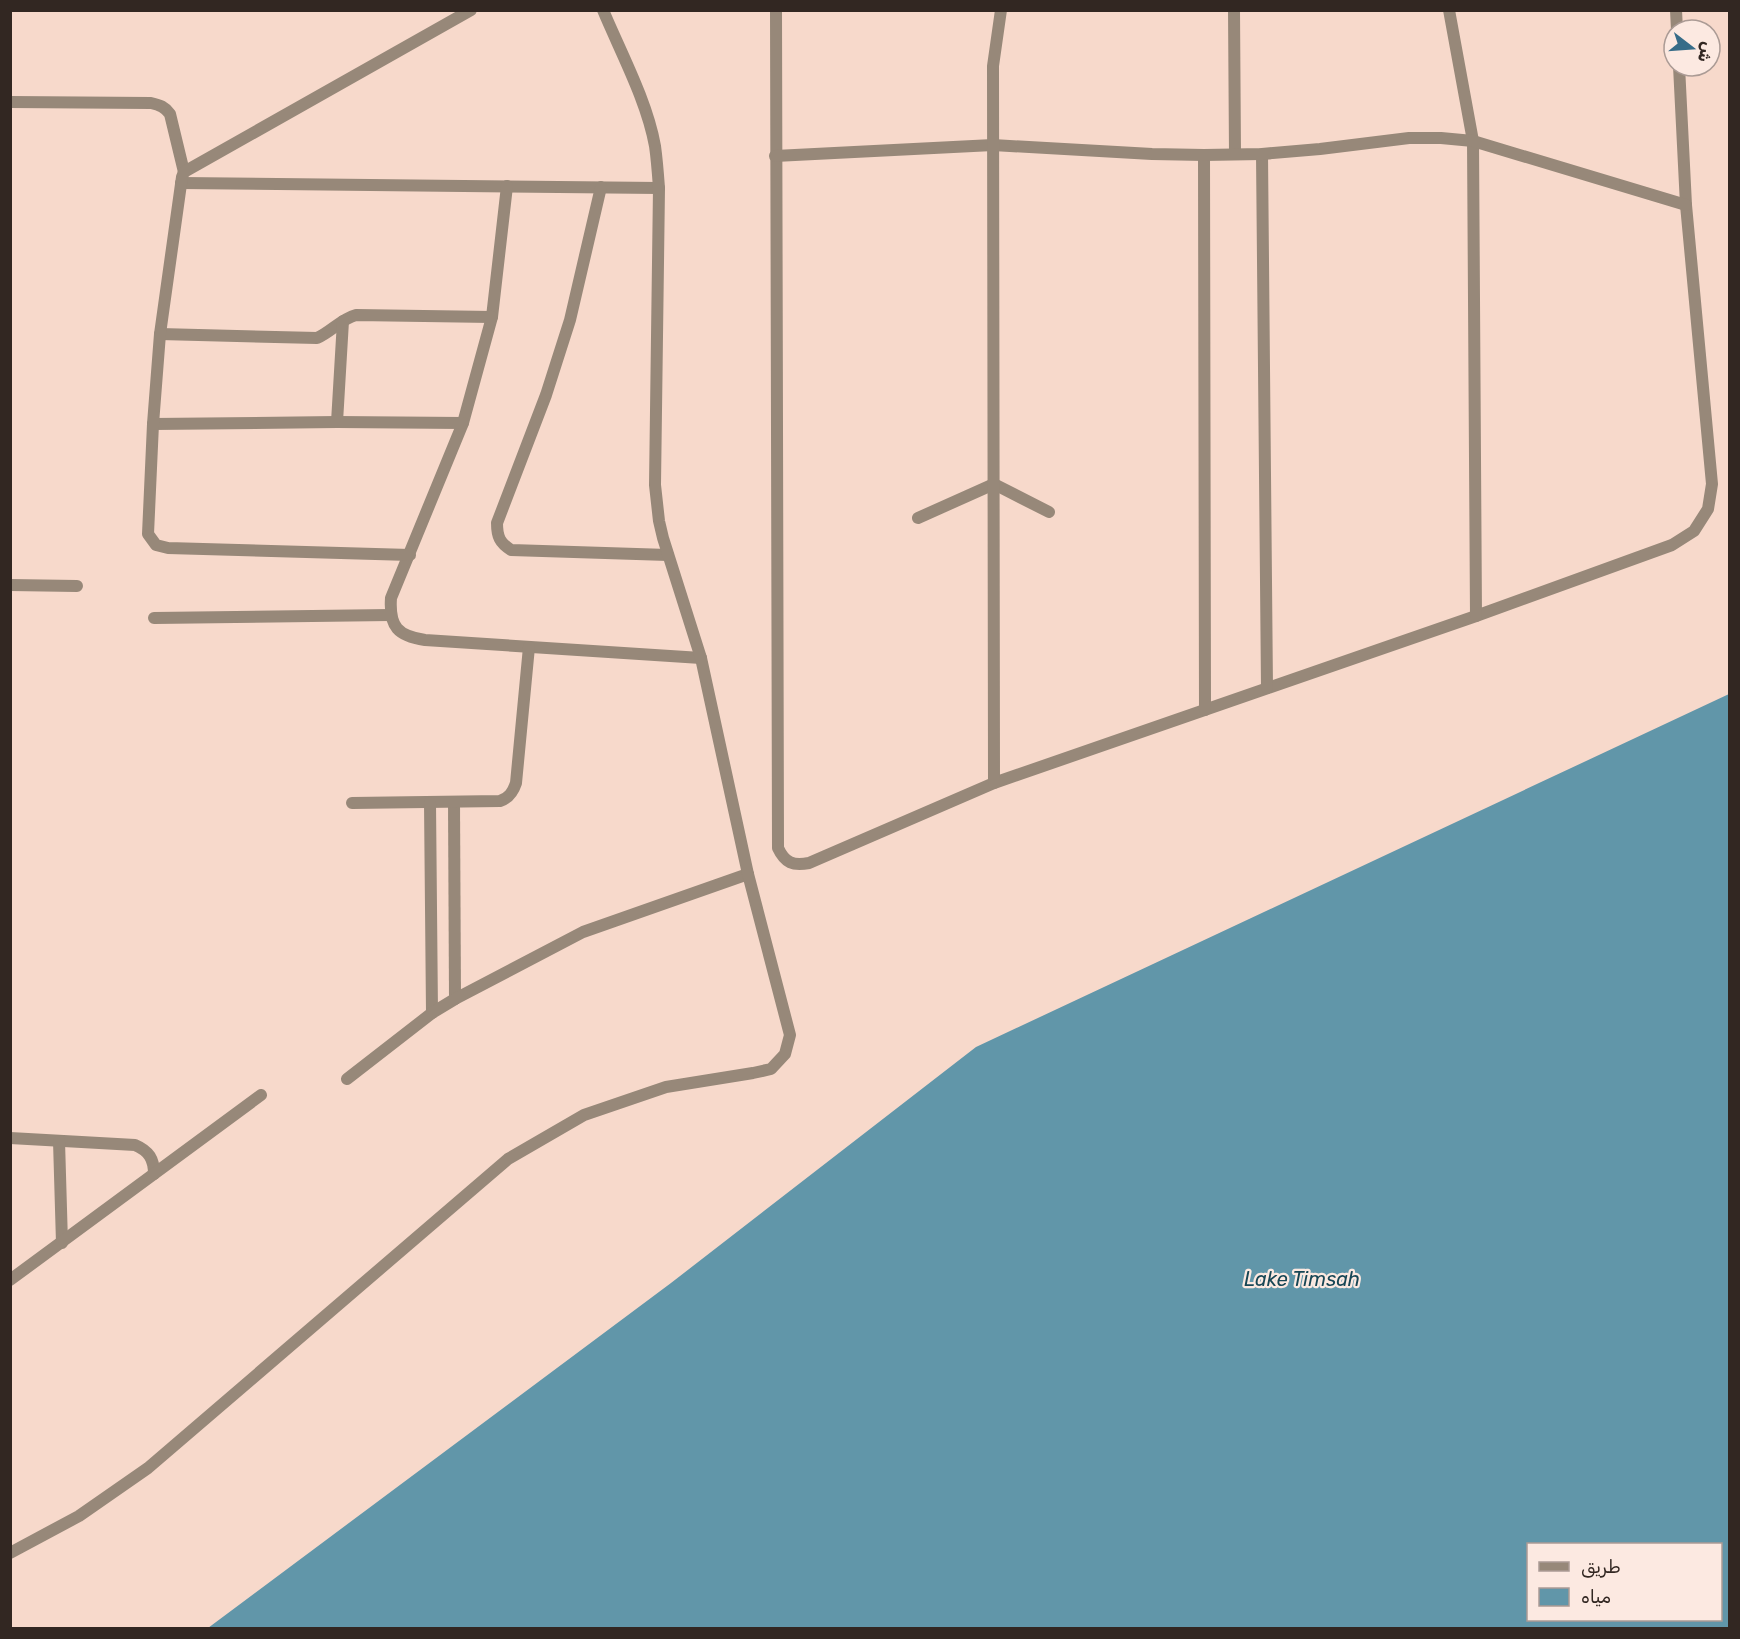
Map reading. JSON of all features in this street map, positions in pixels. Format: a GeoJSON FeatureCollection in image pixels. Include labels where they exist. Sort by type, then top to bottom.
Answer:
{"type":"FeatureCollection","features":[{"type":"Feature","properties":{"kind":"street"},"geometry":{"type":"LineString","coordinates":[[183,177],[471,10]]}},
{"type":"Feature","properties":{"kind":"street"},"geometry":{"type":"LineString","coordinates":[[10,1553],[79,1516],[148,1468],[508,1159],[584,1116],[666,1087],[771,1069],[785,1054],[790,1035],[748,874],[701,658],[659,520],[655,485],[659,188],[655,145],[643,104],[603,10]]}},
{"type":"Feature","properties":{"kind":"street"},"geometry":{"type":"LineString","coordinates":[[776,10],[778,848],[782,857],[790,863],[799,865],[809,863],[994,783],[1476,616],[1672,545],[1694,531],[1708,509],[1712,484],[1686,205],[1680,78]]}},
{"type":"Feature","properties":{"kind":"street"},"geometry":{"type":"LineString","coordinates":[[994,783],[993,66],[1001,10]]}},
{"type":"Feature","properties":{"kind":"street"},"geometry":{"type":"LineString","coordinates":[[1234,10],[1235,154]]}},
{"type":"Feature","properties":{"kind":"street"},"geometry":{"type":"LineString","coordinates":[[1449,10],[1473,141],[1476,616]]}},
{"type":"Feature","properties":{"kind":"street"},"geometry":{"type":"LineString","coordinates":[[10,102],[151,103],[166,108],[170,114],[183,177],[160,334],[153,424],[148,534],[156,545],[168,548],[410,555]]}},
{"type":"Feature","properties":{"kind":"street"},"geometry":{"type":"LineString","coordinates":[[775,156],[993,145],[1152,154],[1262,154],[1409,138],[1441,138],[1473,141],[1686,205]]}},
{"type":"Feature","properties":{"kind":"street"},"geometry":{"type":"LineString","coordinates":[[1262,154],[1267,688]]}},
{"type":"Feature","properties":{"kind":"street"},"geometry":{"type":"LineString","coordinates":[[1204,155],[1205,710]]}},
{"type":"Feature","properties":{"kind":"street"},"geometry":{"type":"LineString","coordinates":[[183,177],[659,188]]}},
{"type":"Feature","properties":{"kind":"street"},"geometry":{"type":"LineString","coordinates":[[507,186],[492,317],[463,423],[392,598],[390,615],[397,629],[410,638],[701,658]]}},
{"type":"Feature","properties":{"kind":"street"},"geometry":{"type":"LineString","coordinates":[[601,187],[570,320],[546,395],[496,524],[497,534],[502,544],[511,550],[668,555]]}},
{"type":"Feature","properties":{"kind":"street"},"geometry":{"type":"LineString","coordinates":[[160,334],[317,338],[356,315],[492,317]]}},
{"type":"Feature","properties":{"kind":"street"},"geometry":{"type":"LineString","coordinates":[[337,422],[343,321]]}},
{"type":"Feature","properties":{"kind":"street"},"geometry":{"type":"LineString","coordinates":[[153,424],[463,423]]}},
{"type":"Feature","properties":{"kind":"street"},"geometry":{"type":"LineString","coordinates":[[994,484],[1049,512]]}},
{"type":"Feature","properties":{"kind":"street"},"geometry":{"type":"LineString","coordinates":[[918,518],[994,484]]}},
{"type":"Feature","properties":{"kind":"street"},"geometry":{"type":"LineString","coordinates":[[10,585],[77,586]]}},
{"type":"Feature","properties":{"kind":"street"},"geometry":{"type":"LineString","coordinates":[[154,618],[390,615]]}},
{"type":"Feature","properties":{"kind":"street"},"geometry":{"type":"LineString","coordinates":[[352,803],[500,801],[513,793],[516,783],[529,647]]}},
{"type":"Feature","properties":{"kind":"street"},"geometry":{"type":"LineString","coordinates":[[454,802],[455,999]]}},
{"type":"Feature","properties":{"kind":"street"},"geometry":{"type":"LineString","coordinates":[[430,803],[432,1013]]}},
{"type":"Feature","properties":{"kind":"street"},"geometry":{"type":"LineString","coordinates":[[347,1079],[432,1013],[583,932],[748,874]]}},
{"type":"Feature","properties":{"kind":"street"},"geometry":{"type":"LineString","coordinates":[[431,907],[454,906]]}},
{"type":"Feature","properties":{"kind":"street"},"geometry":{"type":"LineString","coordinates":[[10,1280],[261,1095]]}},
{"type":"Feature","properties":{"kind":"street"},"geometry":{"type":"LineString","coordinates":[[10,1138],[135,1145],[144,1149],[151,1156],[154,1174]]}},
{"type":"Feature","properties":{"kind":"street"},"geometry":{"type":"LineString","coordinates":[[59,1141],[63,1243]]}},
{"type":"Feature","properties":{"kind":"water","name":"Lake Timsah"},"geometry":{"type":"Polygon","coordinates":[[[1729,694],[1729,1628],[208,1628],[671,1283],[976,1047],[1729,694]]]}}]}
